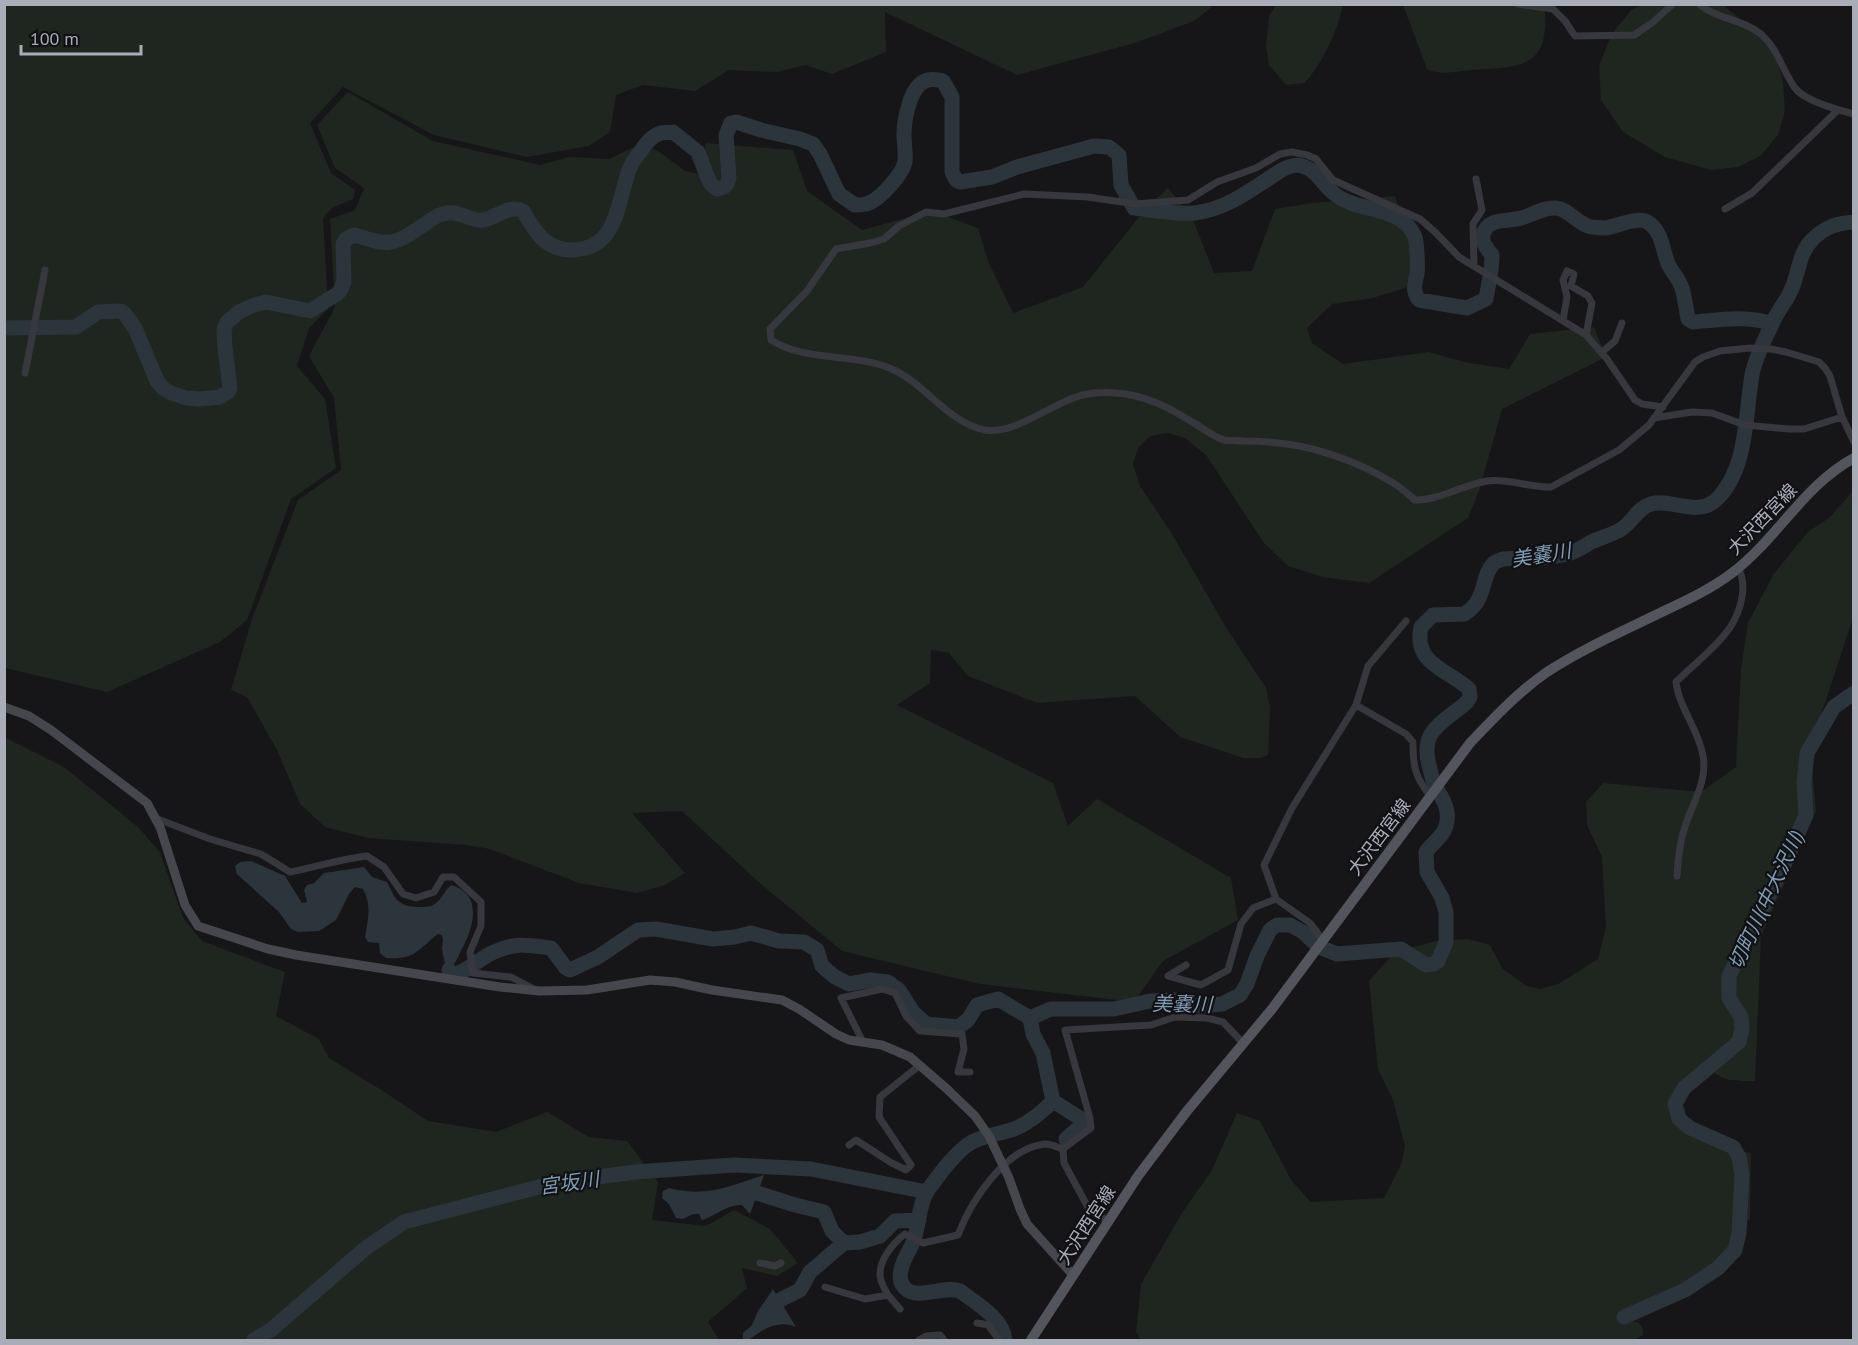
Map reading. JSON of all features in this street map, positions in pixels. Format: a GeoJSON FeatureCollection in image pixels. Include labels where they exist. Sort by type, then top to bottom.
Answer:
{"type":"FeatureCollection","features":[{"type":"Feature","properties":{"kind":"main road","name":"大沢西宮線"},"geometry":{"type":"LineString","coordinates":[[1031,1341],[1138,1176],[1320,945],[1470,743],[1507,705],[1546,673],[1588,649],[1693,597],[1738,568],[1764,544],[1822,481],[1854,458]]}},
{"type":"Feature","properties":{"kind":"street"},"geometry":{"type":"LineString","coordinates":[[1518,4],[1553,9],[1575,36],[1634,35],[1652,23],[1673,4]]}},
{"type":"Feature","properties":{"kind":"street"},"geometry":{"type":"LineString","coordinates":[[1699,4],[1760,33],[1774,49],[1801,94],[1838,110],[1854,114]]}},
{"type":"Feature","properties":{"kind":"street"},"geometry":{"type":"LineString","coordinates":[[1725,209],[1752,193],[1838,110]]}},
{"type":"Feature","properties":{"kind":"street"},"geometry":{"type":"LineString","coordinates":[[1663,407],[1642,404],[1635,400],[1602,352],[1586,335],[1460,257],[1420,219],[1333,180],[1316,159],[1292,152],[1280,154],[1256,168],[1217,182],[1188,200],[1135,204],[1088,196],[1024,194],[944,214],[926,212],[909,220],[884,239],[836,249],[807,291],[770,329],[771,340],[779,346],[893,369],[909,378],[965,422],[985,430],[1010,428],[1079,395],[1121,392],[1148,398],[1223,440],[1290,444],[1353,463],[1390,481],[1415,500],[1435,498],[1485,481],[1498,480],[1551,487],[1619,450],[1649,425],[1663,407],[1695,362],[1719,351],[1771,349],[1819,362],[1830,376],[1842,417],[1854,442]]}},
{"type":"Feature","properties":{"kind":"street"},"geometry":{"type":"LineString","coordinates":[[1474,266],[1473,224],[1482,210],[1476,179]]}},
{"type":"Feature","properties":{"kind":"street"},"geometry":{"type":"LineString","coordinates":[[25,373],[45,270]]}},
{"type":"Feature","properties":{"kind":"street"},"geometry":{"type":"LineString","coordinates":[[1563,320],[1567,297],[1563,280],[1567,271],[1574,274],[1571,286],[1588,296],[1592,303],[1586,335]]}},
{"type":"Feature","properties":{"kind":"street"},"geometry":{"type":"LineString","coordinates":[[1602,352],[1615,341],[1622,323]]}},
{"type":"Feature","properties":{"kind":"street"},"geometry":{"type":"LineString","coordinates":[[1654,418],[1692,412],[1716,415],[1761,427],[1804,429],[1842,417]]}},
{"type":"Feature","properties":{"kind":"street"},"geometry":{"type":"LineString","coordinates":[[1677,876],[1683,833],[1704,777],[1703,755],[1693,726],[1677,692],[1676,682],[1724,635],[1732,624],[1743,592],[1742,575],[1738,568]]}},
{"type":"Feature","properties":{"kind":"street"},"geometry":{"type":"LineString","coordinates":[[1320,945],[1310,923],[1276,899],[1264,865],[1292,808],[1356,705],[1368,666],[1406,621]]}},
{"type":"Feature","properties":{"kind":"street"},"geometry":{"type":"LineString","coordinates":[[1356,705],[1406,734],[1413,742],[1413,762],[1418,780],[1431,795]]}},
{"type":"Feature","properties":{"kind":"street"},"geometry":{"type":"LineString","coordinates":[[4,707],[29,717],[51,730],[147,803],[160,827],[185,905],[198,926],[268,949],[296,955],[500,987],[538,991],[586,990],[650,980],[782,1000],[849,1040],[882,1045],[910,1057],[975,1116],[989,1136],[1003,1164],[1027,1224],[1073,1275]]}},
{"type":"Feature","properties":{"kind":"street"},"geometry":{"type":"LineString","coordinates":[[155,818],[210,839],[261,854],[290,872],[342,859],[367,856],[384,867],[403,894],[416,898],[434,892],[443,877],[454,877],[481,902],[481,926],[470,952],[473,974],[511,977],[538,991]]}},
{"type":"Feature","properties":{"kind":"street"},"geometry":{"type":"LineString","coordinates":[[1186,965],[1168,976],[1201,985],[1228,970],[1241,924],[1252,908],[1276,899]]}},
{"type":"Feature","properties":{"kind":"street"},"geometry":{"type":"LineString","coordinates":[[863,1042],[841,998],[882,989],[895,993],[906,1016],[920,1031],[962,1034],[964,1049],[958,1072],[970,1072]]}},
{"type":"Feature","properties":{"kind":"street"},"geometry":{"type":"LineString","coordinates":[[1063,1149],[1090,1128],[1090,1118],[1065,1030],[1151,1025],[1175,1017],[1207,1018],[1223,1022],[1244,1044]]}},
{"type":"Feature","properties":{"kind":"street"},"geometry":{"type":"LineString","coordinates":[[849,1145],[856,1140],[906,1170],[911,1165],[879,1117],[879,1104],[880,1097],[920,1065]]}},
{"type":"Feature","properties":{"kind":"street"},"geometry":{"type":"LineString","coordinates":[[900,1309],[888,1295],[880,1276],[883,1259],[897,1240],[905,1234],[923,1243],[957,1234],[965,1217],[1003,1164],[1031,1148],[1047,1144],[1063,1149]]}},
{"type":"Feature","properties":{"kind":"street"},"geometry":{"type":"LineString","coordinates":[[1063,1149],[1064,1163],[1090,1211],[1109,1221]]}},
{"type":"Feature","properties":{"kind":"street"},"geometry":{"type":"LineString","coordinates":[[760,1263],[775,1266],[781,1263]]}},
{"type":"Feature","properties":{"kind":"street"},"geometry":{"type":"LineString","coordinates":[[825,1287],[865,1299],[888,1295]]}},
{"type":"Feature","properties":{"kind":"street"},"geometry":{"type":"LineString","coordinates":[[977,1323],[988,1325],[999,1341]]}},
{"type":"Feature","properties":{"kind":"street"},"geometry":{"type":"LineString","coordinates":[[919,1341],[926,1336],[940,1335],[944,1341]]}},
{"type":"Feature","properties":{"kind":"shaded area"},"geometry":{"type":"Polygon","coordinates":[[[1647,4],[1723,5],[1765,39],[1777,60],[1783,82],[1785,111],[1778,135],[1760,156],[1738,167],[1711,170],[1665,157],[1623,132],[1601,100],[1599,66],[1611,35],[1632,9],[1647,4]]]}},
{"type":"Feature","properties":{"kind":"shaded area"},"geometry":{"type":"Polygon","coordinates":[[[5,5],[1214,5],[1194,21],[1138,42],[1017,75],[885,12],[886,52],[832,74],[806,65],[776,72],[729,70],[695,91],[643,85],[616,95],[610,132],[589,146],[527,157],[434,135],[343,87],[310,123],[331,173],[355,190],[353,199],[332,208],[323,218],[328,309],[309,328],[297,366],[325,399],[336,468],[291,499],[247,620],[220,642],[107,692],[5,668],[5,5]]]}},
{"type":"Feature","properties":{"kind":"shaded area"},"geometry":{"type":"Polygon","coordinates":[[[1276,5],[1343,5],[1328,47],[1311,76],[1304,83],[1286,85],[1269,65],[1266,47],[1269,16],[1276,5]]]}},
{"type":"Feature","properties":{"kind":"shaded area"},"geometry":{"type":"Polygon","coordinates":[[[1403,5],[1543,5],[1545,20],[1541,48],[1535,56],[1517,65],[1449,72],[1432,71],[1427,69],[1403,5]]]}},
{"type":"Feature","properties":{"kind":"shaded area"},"geometry":{"type":"Polygon","coordinates":[[[348,92],[433,141],[540,165],[569,157],[609,159],[642,143],[661,153],[685,171],[700,174],[706,143],[793,150],[807,191],[862,230],[932,211],[978,228],[988,261],[1013,313],[1083,287],[1143,212],[1168,188],[1192,217],[1214,273],[1252,271],[1275,209],[1312,203],[1395,196],[1412,247],[1414,285],[1373,298],[1332,304],[1307,328],[1312,343],[1343,364],[1429,352],[1464,362],[1509,369],[1530,334],[1594,327],[1606,357],[1502,409],[1480,488],[1468,518],[1369,583],[1323,577],[1288,566],[1264,543],[1206,455],[1185,438],[1168,433],[1150,436],[1138,448],[1133,464],[1140,486],[1172,534],[1227,629],[1266,688],[1270,708],[1268,755],[1260,758],[1243,758],[1180,737],[1135,696],[1037,703],[968,676],[949,653],[931,650],[930,683],[897,705],[1053,783],[1068,826],[1097,799],[1231,878],[1238,920],[1163,961],[1134,1002],[980,984],[842,951],[754,878],[682,811],[632,813],[685,873],[665,885],[637,893],[579,883],[490,849],[466,845],[368,838],[325,827],[300,804],[277,750],[247,697],[231,690],[252,619],[298,500],[341,470],[334,398],[309,356],[335,307],[330,219],[355,210],[364,188],[335,168],[317,125],[348,92]]]}},
{"type":"Feature","properties":{"kind":"shaded area"},"geometry":{"type":"Polygon","coordinates":[[[1853,491],[1853,618],[1815,733],[1812,768],[1816,811],[1761,936],[1755,1081],[1723,1078],[1706,1065],[1685,1082],[1671,1103],[1677,1121],[1691,1132],[1751,1153],[1750,1219],[1735,1232],[1731,1244],[1709,1268],[1689,1282],[1620,1313],[1617,1318],[1623,1322],[1638,1322],[1642,1327],[1643,1335],[1634,1340],[1141,1340],[1136,1332],[1141,1284],[1182,1213],[1212,1170],[1237,1113],[1260,1121],[1291,1180],[1311,1202],[1384,1198],[1401,1165],[1405,1146],[1393,1100],[1378,1069],[1369,981],[1395,952],[1436,941],[1468,939],[1490,945],[1502,968],[1526,986],[1540,989],[1558,984],[1598,959],[1606,926],[1602,857],[1587,825],[1586,802],[1603,783],[1701,792],[1736,767],[1741,669],[1748,623],[1773,575],[1808,532],[1830,517],[1853,491]]]}},
{"type":"Feature","properties":{"kind":"shaded area"},"geometry":{"type":"Polygon","coordinates":[[[4,737],[64,767],[138,827],[160,852],[183,918],[202,941],[285,972],[276,1016],[319,1039],[329,1058],[428,1121],[496,1132],[547,1112],[589,1137],[627,1141],[658,1182],[652,1220],[706,1226],[734,1210],[770,1229],[798,1263],[777,1276],[742,1268],[747,1288],[708,1322],[719,1340],[5,1340],[4,737]]]}},
{"type":"Feature","properties":{"kind":"shaded area"},"geometry":{"type":"Polygon","coordinates":[[[251,861],[285,876],[302,903],[307,902],[304,890],[307,885],[314,883],[324,873],[364,867],[372,877],[387,882],[392,893],[405,905],[431,906],[451,885],[461,889],[471,902],[473,918],[471,927],[458,958],[449,970],[446,970],[442,935],[438,934],[410,956],[386,958],[380,953],[379,943],[368,942],[365,937],[368,901],[363,889],[355,887],[336,920],[319,931],[298,932],[291,929],[279,912],[237,874],[235,866],[240,862],[251,861]]]}},
{"type":"Feature","properties":{"kind":"shaded area"},"geometry":{"type":"Polygon","coordinates":[[[764,1175],[750,1214],[742,1205],[737,1205],[702,1220],[699,1214],[683,1219],[676,1218],[669,1204],[662,1198],[663,1191],[669,1188],[695,1192],[707,1191],[729,1187],[764,1175]]]}},
{"type":"Feature","properties":{"kind":"shaded area"},"geometry":{"type":"Polygon","coordinates":[[[773,1289],[796,1327],[786,1324],[776,1325],[743,1340],[743,1333],[752,1325],[758,1311],[773,1289]]]}},
{"type":"Feature","properties":{"kind":"waterway"},"geometry":{"type":"LineString","coordinates":[[4,328],[76,327],[98,312],[120,311],[135,328],[157,381],[164,389],[186,398],[220,397],[230,388],[224,330],[227,322],[239,312],[254,305],[266,302],[310,311],[337,294],[344,282],[343,244],[346,239],[354,235],[373,241],[388,242],[401,239],[443,214],[455,213],[483,220],[507,210],[518,209],[523,211],[537,233],[549,244],[574,250],[589,247],[599,241],[614,222],[630,168],[652,138],[661,133],[673,132],[698,152],[711,184],[720,189],[725,186],[729,178],[726,135],[731,123],[736,122],[813,144],[839,194],[855,205],[866,204],[885,191],[903,167],[905,162],[904,129],[909,105],[920,84],[932,79],[943,81],[952,97],[952,172],[956,180],[960,182],[992,177],[1017,167],[1094,146],[1109,147],[1119,155],[1121,185],[1134,208],[1172,213],[1194,213],[1228,203],[1288,167],[1302,166],[1314,172],[1329,189],[1341,198],[1386,213],[1410,228],[1415,237],[1417,271],[1415,290],[1419,300],[1467,308],[1486,299],[1492,255],[1483,238],[1485,229],[1493,223],[1521,218],[1551,208],[1561,209],[1591,227],[1605,228],[1639,220],[1645,221],[1657,231],[1668,264],[1681,285],[1688,319],[1693,322],[1743,319],[1772,324]]}},
{"type":"Feature","properties":{"kind":"waterway","name":"美嚢川"},"geometry":{"type":"LineString","coordinates":[[1005,1340],[994,1318],[960,1291],[911,1292],[902,1284],[900,1274],[914,1240],[924,1196],[948,1164],[972,1142],[1023,1125],[1053,1101],[1043,1053],[1033,1034],[1030,1018],[1051,1009],[1114,1009],[1150,1001],[1174,1000],[1201,1006],[1222,1004],[1240,995],[1270,930],[1277,925],[1290,925],[1303,932],[1319,947],[1337,954],[1401,949],[1426,965],[1438,961],[1446,942],[1446,912],[1442,898],[1427,872],[1426,852],[1446,826],[1447,812],[1433,780],[1427,756],[1427,745],[1435,729],[1470,697],[1469,689],[1427,658],[1420,639],[1421,627],[1433,615],[1464,614],[1472,608],[1477,602],[1490,568],[1498,561],[1552,557],[1573,552],[1620,530],[1642,509],[1651,504],[1668,503],[1702,507],[1717,499],[1735,472],[1740,457],[1755,362],[1774,319],[1790,293],[1805,250],[1813,239],[1827,229],[1854,222]]}},
{"type":"Feature","properties":{"kind":"waterway","name":"切町川(中大沢川)"},"geometry":{"type":"LineString","coordinates":[[1624,1317],[1685,1290],[1718,1268],[1735,1250],[1739,1233],[1742,1174],[1739,1157],[1733,1147],[1690,1128],[1679,1119],[1675,1104],[1684,1088],[1739,1042],[1742,1029],[1741,1017],[1729,998],[1729,976],[1806,815],[1804,782],[1807,753],[1834,707],[1854,693]]}},
{"type":"Feature","properties":{"kind":"waterway"},"geometry":{"type":"LineString","coordinates":[[449,970],[452,975],[458,973],[494,952],[522,945],[551,948],[570,970],[598,957],[638,930],[656,929],[713,939],[751,933],[779,941],[804,942],[817,950],[822,966],[835,977],[849,984],[871,980],[888,982],[899,990],[913,1012],[926,1024],[958,1027],[968,1020],[977,1005],[998,999],[1030,1018]]}},
{"type":"Feature","properties":{"kind":"waterway"},"geometry":{"type":"LineString","coordinates":[[1053,1101],[1083,1120],[1082,1125],[1066,1139]]}},
{"type":"Feature","properties":{"kind":"waterway","name":"宮坂川"},"geometry":{"type":"LineString","coordinates":[[254,1340],[272,1329],[367,1247],[404,1222],[554,1183],[635,1172],[734,1165],[811,1169],[927,1192]]}},
{"type":"Feature","properties":{"kind":"waterway"},"geometry":{"type":"LineString","coordinates":[[757,1193],[824,1212],[832,1231],[844,1243]]}},
{"type":"Feature","properties":{"kind":"waterway"},"geometry":{"type":"LineString","coordinates":[[780,1300],[800,1290],[810,1272],[844,1243],[860,1242],[880,1236],[895,1221],[919,1220]]}}]}
